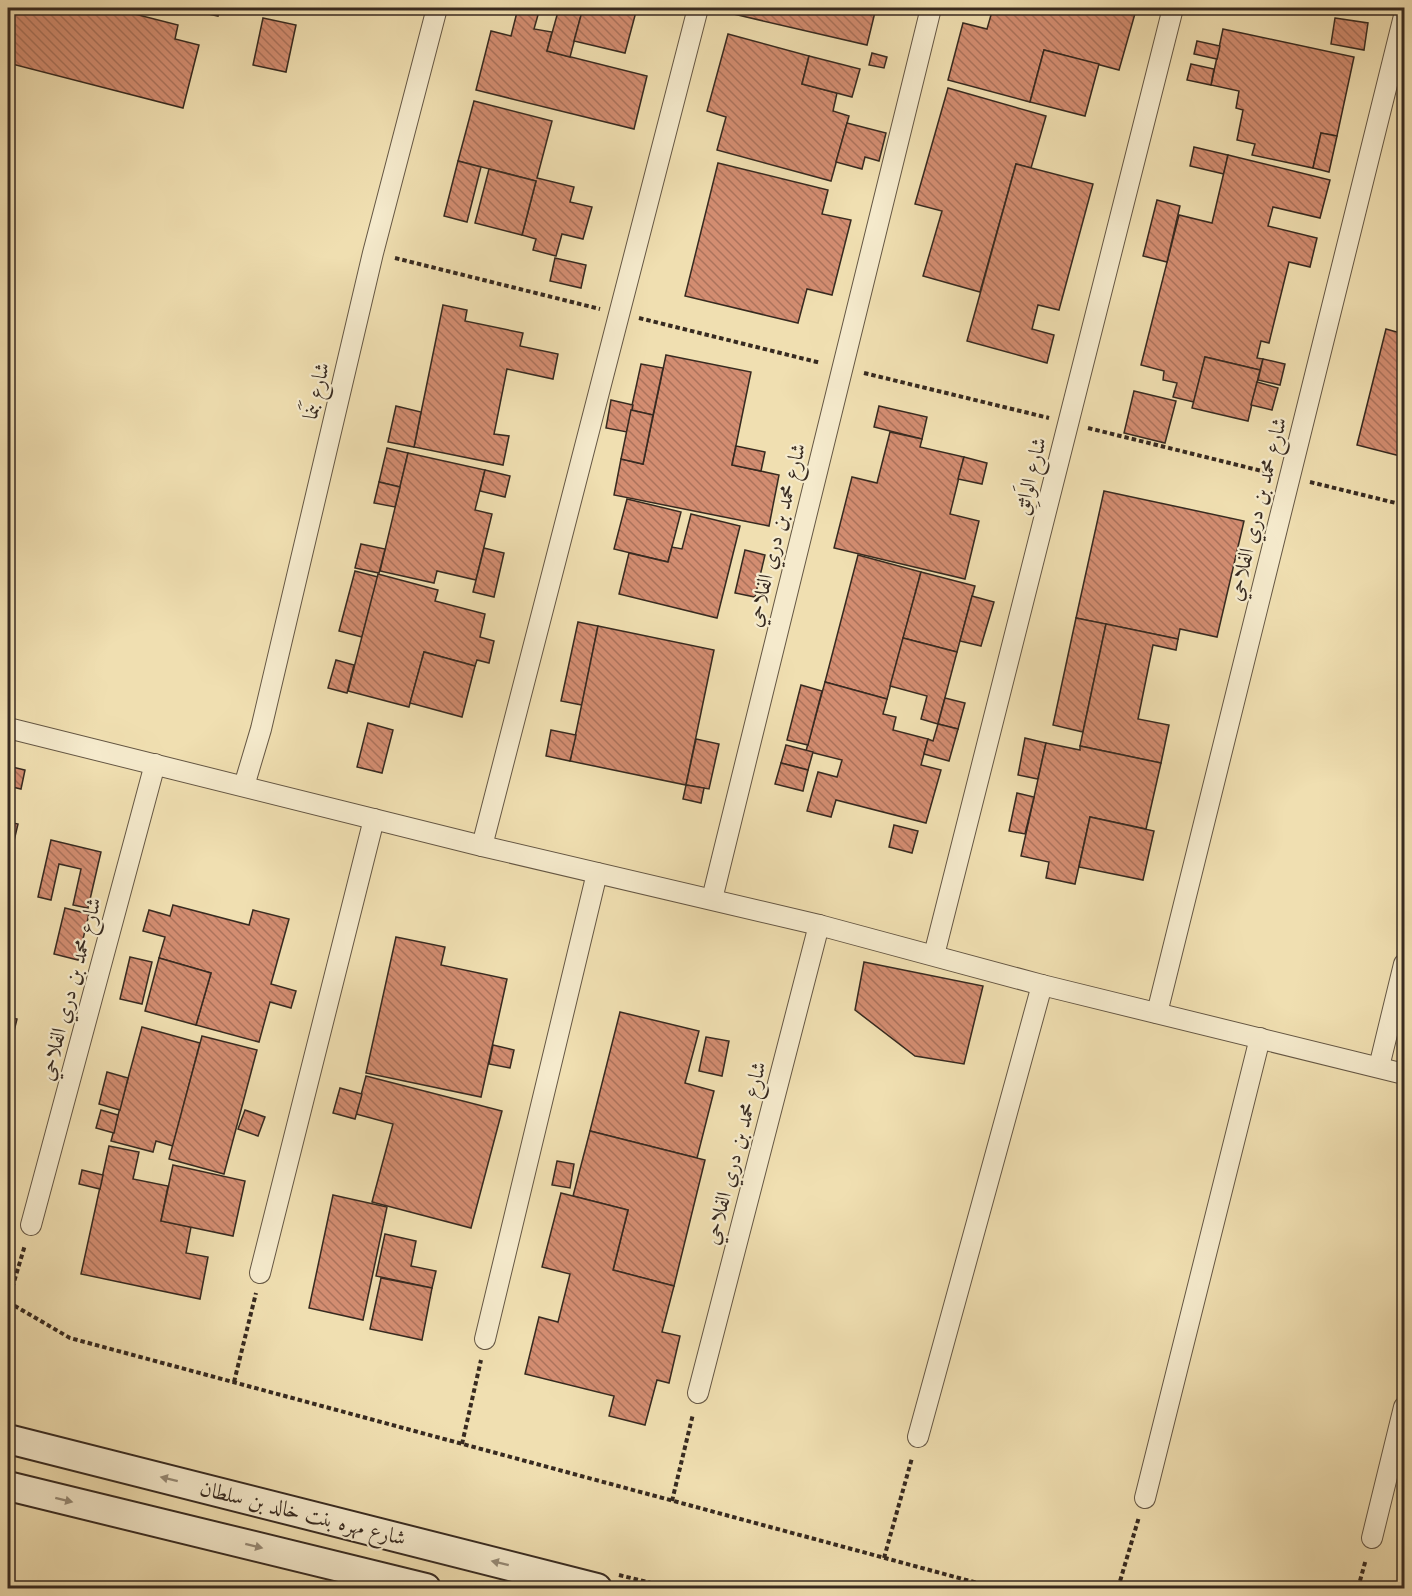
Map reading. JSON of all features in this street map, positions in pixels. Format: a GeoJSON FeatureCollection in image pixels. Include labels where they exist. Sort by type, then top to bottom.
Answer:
{"type":"FeatureCollection","features":[{"type":"Feature","properties":{"kind":"street","name":"شارع بَنَما"},"geometry":{"type":"LineString","coordinates":[[244,786],[261,729],[373,253],[437,8]]}},
{"type":"Feature","properties":{"kind":"street"},"geometry":{"type":"LineString","coordinates":[[482,846],[698,8]]}},
{"type":"Feature","properties":{"kind":"street","name":"شارع محمد بن دري الفلاحي"},"geometry":{"type":"LineString","coordinates":[[712,900],[932,8]]}},
{"type":"Feature","properties":{"kind":"street","name":"شارع الوَاثِق"},"geometry":{"type":"LineString","coordinates":[[934,955],[1173,8]]}},
{"type":"Feature","properties":{"kind":"street","name":"شارع محمد بن دري الفلاحي"},"geometry":{"type":"LineString","coordinates":[[1156,1013],[1404,16]]}},
{"type":"Feature","properties":{"kind":"street"},"geometry":{"type":"LineString","coordinates":[[8,728],[482,846],[819,925],[1042,985],[1404,1074]]}},
{"type":"Feature","properties":{"kind":"street","name":"شارع محمد بن دري الفلاحي"},"geometry":{"type":"LineString","coordinates":[[32,1225],[154,764]]}},
{"type":"Feature","properties":{"kind":"street"},"geometry":{"type":"LineString","coordinates":[[260,1273],[374,819]]}},
{"type":"Feature","properties":{"kind":"street"},"geometry":{"type":"LineString","coordinates":[[485,1339],[597,873]]}},
{"type":"Feature","properties":{"kind":"street","name":"شارع محمد بن دري الفلاحي"},"geometry":{"type":"LineString","coordinates":[[698,1393],[819,925]]}},
{"type":"Feature","properties":{"kind":"street"},"geometry":{"type":"LineString","coordinates":[[1379,1067],[1404,964]]}},
{"type":"Feature","properties":{"kind":"street"},"geometry":{"type":"LineString","coordinates":[[918,1437],[1042,985]]}},
{"type":"Feature","properties":{"kind":"street"},"geometry":{"type":"LineString","coordinates":[[1145,1498],[1260,1038]]}},
{"type":"Feature","properties":{"kind":"street"},"geometry":{"type":"LineString","coordinates":[[1372,1538],[1404,1407]]}},
{"type":"Feature","properties":{"kind":"street","name":"شارع مهره بنت خالد بن سلطان"},"geometry":{"type":"LineString","coordinates":[[8,1439],[597,1588]]}},
{"type":"Feature","properties":{"kind":"street","name":"شارع مهره بنت خالد بن سلطان"},"geometry":{"type":"LineString","coordinates":[[8,1486],[426,1588]]}},
{"type":"Feature","properties":{"kind":"path"},"geometry":{"type":"LineString","coordinates":[[373,253],[1404,505]]}},
{"type":"Feature","properties":{"kind":"path"},"geometry":{"type":"LineString","coordinates":[[32,1225],[8,1302],[70,1338],[996,1588]]}},
{"type":"Feature","properties":{"kind":"path"},"geometry":{"type":"LineString","coordinates":[[234,1382],[260,1273]]}},
{"type":"Feature","properties":{"kind":"path"},"geometry":{"type":"LineString","coordinates":[[462,1444],[485,1339]]}},
{"type":"Feature","properties":{"kind":"path"},"geometry":{"type":"LineString","coordinates":[[672,1501],[698,1393]]}},
{"type":"Feature","properties":{"kind":"path"},"geometry":{"type":"LineString","coordinates":[[884,1558],[918,1437]]}},
{"type":"Feature","properties":{"kind":"path"},"geometry":{"type":"LineString","coordinates":[[1118,1588],[1145,1498]]}},
{"type":"Feature","properties":{"kind":"path"},"geometry":{"type":"LineString","coordinates":[[1358,1588],[1372,1538]]}},
{"type":"Feature","properties":{"kind":"building"},"geometry":{"type":"Polygon","coordinates":[[[15,8],[111,8],[178,25],[175,39],[199,45],[183,108],[8,63],[8,37],[15,8]]]}},
{"type":"Feature","properties":{"kind":"building"},"geometry":{"type":"Polygon","coordinates":[[[181,8],[220,8],[218,16],[181,8]]]}},
{"type":"Feature","properties":{"kind":"building"},"geometry":{"type":"Polygon","coordinates":[[[518,8],[540,8],[534,29],[552,32],[547,51],[647,76],[634,129],[476,90],[491,31],[511,36],[518,8]]]}},
{"type":"Feature","properties":{"kind":"building"},"geometry":{"type":"Polygon","coordinates":[[[559,8],[583,8],[570,57],[547,51],[559,8]]]}},
{"type":"Feature","properties":{"kind":"building"},"geometry":{"type":"Polygon","coordinates":[[[583,8],[637,8],[625,53],[574,41],[583,8]]]}},
{"type":"Feature","properties":{"kind":"building"},"geometry":{"type":"Polygon","coordinates":[[[730,8],[876,8],[867,45],[729,13],[730,8]]]}},
{"type":"Feature","properties":{"kind":"building"},"geometry":{"type":"Polygon","coordinates":[[[993,8],[1128,8],[1136,10],[1119,70],[1044,50],[1030,102],[948,80],[963,23],[987,29],[993,8]]]}},
{"type":"Feature","properties":{"kind":"building"},"geometry":{"type":"Polygon","coordinates":[[[263,18],[296,25],[286,72],[253,65],[263,18]]]}},
{"type":"Feature","properties":{"kind":"building"},"geometry":{"type":"Polygon","coordinates":[[[1335,18],[1368,23],[1364,50],[1331,44],[1335,18]]]}},
{"type":"Feature","properties":{"kind":"building"},"geometry":{"type":"Polygon","coordinates":[[[1223,29],[1354,57],[1337,136],[1321,133],[1313,168],[1252,155],[1255,144],[1237,140],[1243,110],[1236,108],[1239,91],[1211,85],[1223,29]]]}},
{"type":"Feature","properties":{"kind":"building"},"geometry":{"type":"Polygon","coordinates":[[[728,34],[809,56],[802,84],[837,93],[833,111],[849,116],[831,181],[717,150],[726,117],[707,111],[728,34]]]}},
{"type":"Feature","properties":{"kind":"building"},"geometry":{"type":"Polygon","coordinates":[[[1197,41],[1220,46],[1217,59],[1194,54],[1197,41]]]}},
{"type":"Feature","properties":{"kind":"building"},"geometry":{"type":"Polygon","coordinates":[[[1044,50],[1099,64],[1085,116],[1030,102],[1044,50]]]}},
{"type":"Feature","properties":{"kind":"building"},"geometry":{"type":"Polygon","coordinates":[[[872,53],[887,57],[884,68],[869,65],[872,53]]]}},
{"type":"Feature","properties":{"kind":"building"},"geometry":{"type":"Polygon","coordinates":[[[809,56],[860,69],[852,97],[802,84],[809,56]]]}},
{"type":"Feature","properties":{"kind":"building"},"geometry":{"type":"Polygon","coordinates":[[[1191,64],[1214,69],[1211,85],[1187,80],[1191,64]]]}},
{"type":"Feature","properties":{"kind":"building"},"geometry":{"type":"Polygon","coordinates":[[[948,88],[1046,116],[1031,168],[1016,164],[980,292],[923,276],[942,211],[915,204],[948,88]]]}},
{"type":"Feature","properties":{"kind":"building"},"geometry":{"type":"Polygon","coordinates":[[[474,101],[552,121],[537,178],[574,187],[570,202],[592,207],[583,239],[562,234],[556,256],[533,250],[536,239],[522,235],[536,181],[458,161],[474,101]]]}},
{"type":"Feature","properties":{"kind":"building"},"geometry":{"type":"Polygon","coordinates":[[[847,123],[886,133],[879,161],[865,157],[862,169],[836,162],[847,123]]]}},
{"type":"Feature","properties":{"kind":"building"},"geometry":{"type":"Polygon","coordinates":[[[1321,133],[1337,136],[1329,172],[1313,168],[1321,133]]]}},
{"type":"Feature","properties":{"kind":"building"},"geometry":{"type":"Polygon","coordinates":[[[1194,147],[1228,155],[1224,174],[1190,166],[1194,147]]]}},
{"type":"Feature","properties":{"kind":"building"},"geometry":{"type":"Polygon","coordinates":[[[1228,155],[1330,180],[1320,218],[1273,207],[1268,226],[1317,238],[1310,267],[1289,262],[1269,343],[1261,341],[1257,358],[1263,359],[1260,370],[1205,357],[1194,402],[1173,397],[1177,383],[1163,380],[1164,371],[1141,365],[1179,215],[1212,223],[1228,155]]]}},
{"type":"Feature","properties":{"kind":"building"},"geometry":{"type":"Polygon","coordinates":[[[458,161],[481,167],[467,222],[444,216],[458,161]]]}},
{"type":"Feature","properties":{"kind":"building"},"geometry":{"type":"Polygon","coordinates":[[[718,163],[828,190],[822,214],[851,220],[832,295],[807,289],[798,323],[685,296],[718,163]]]}},
{"type":"Feature","properties":{"kind":"building"},"geometry":{"type":"Polygon","coordinates":[[[1016,164],[1093,184],[1059,310],[1038,305],[1032,329],[1054,335],[1047,363],[967,341],[1016,164]]]}},
{"type":"Feature","properties":{"kind":"building"},"geometry":{"type":"Polygon","coordinates":[[[489,169],[536,181],[522,235],[475,223],[489,169]]]}},
{"type":"Feature","properties":{"kind":"building"},"geometry":{"type":"Polygon","coordinates":[[[1157,200],[1180,206],[1167,262],[1143,256],[1157,200]]]}},
{"type":"Feature","properties":{"kind":"building"},"geometry":{"type":"Polygon","coordinates":[[[555,258],[586,265],[581,288],[550,281],[555,258]]]}},
{"type":"Feature","properties":{"kind":"building"},"geometry":{"type":"Polygon","coordinates":[[[443,305],[467,310],[465,321],[523,333],[520,346],[558,354],[553,379],[507,369],[494,434],[509,436],[503,465],[414,447],[443,305]]]}},
{"type":"Feature","properties":{"kind":"building"},"geometry":{"type":"Polygon","coordinates":[[[1386,329],[1404,334],[1404,457],[1357,445],[1386,329]]]}},
{"type":"Feature","properties":{"kind":"building"},"geometry":{"type":"Polygon","coordinates":[[[666,355],[751,372],[732,465],[779,475],[769,526],[614,495],[621,459],[643,464],[666,355]]]}},
{"type":"Feature","properties":{"kind":"building"},"geometry":{"type":"Polygon","coordinates":[[[1205,357],[1260,370],[1248,421],[1192,408],[1205,357]]]}},
{"type":"Feature","properties":{"kind":"building"},"geometry":{"type":"Polygon","coordinates":[[[1263,359],[1285,364],[1280,385],[1258,380],[1263,359]]]}},
{"type":"Feature","properties":{"kind":"building"},"geometry":{"type":"Polygon","coordinates":[[[641,364],[663,368],[653,415],[631,410],[641,364]]]}},
{"type":"Feature","properties":{"kind":"building"},"geometry":{"type":"Polygon","coordinates":[[[1257,382],[1278,388],[1272,410],[1251,405],[1257,382]]]}},
{"type":"Feature","properties":{"kind":"building"},"geometry":{"type":"Polygon","coordinates":[[[1134,391],[1176,401],[1165,443],[1124,433],[1134,391]]]}},
{"type":"Feature","properties":{"kind":"building"},"geometry":{"type":"Polygon","coordinates":[[[611,400],[633,405],[627,432],[606,428],[611,400]]]}},
{"type":"Feature","properties":{"kind":"building"},"geometry":{"type":"Polygon","coordinates":[[[396,406],[421,412],[414,447],[388,442],[396,406]]]}},
{"type":"Feature","properties":{"kind":"building"},"geometry":{"type":"Polygon","coordinates":[[[879,406],[927,417],[922,439],[874,427],[879,406]]]}},
{"type":"Feature","properties":{"kind":"building"},"geometry":{"type":"Polygon","coordinates":[[[631,410],[653,415],[643,464],[621,459],[631,410]]]}},
{"type":"Feature","properties":{"kind":"building"},"geometry":{"type":"Polygon","coordinates":[[[890,432],[922,439],[920,447],[964,457],[950,514],[979,521],[965,579],[834,548],[852,477],[877,483],[890,432]]]}},
{"type":"Feature","properties":{"kind":"building"},"geometry":{"type":"Polygon","coordinates":[[[736,446],[765,452],[761,471],[732,465],[736,446]]]}},
{"type":"Feature","properties":{"kind":"building"},"geometry":{"type":"Polygon","coordinates":[[[387,448],[408,453],[400,487],[379,482],[387,448]]]}},
{"type":"Feature","properties":{"kind":"building"},"geometry":{"type":"Polygon","coordinates":[[[408,453],[485,470],[475,510],[492,514],[476,580],[437,571],[434,583],[380,571],[408,453]]]}},
{"type":"Feature","properties":{"kind":"building"},"geometry":{"type":"Polygon","coordinates":[[[964,457],[987,463],[982,484],[958,479],[964,457]]]}},
{"type":"Feature","properties":{"kind":"building"},"geometry":{"type":"Polygon","coordinates":[[[485,470],[510,476],[505,497],[480,491],[485,470]]]}},
{"type":"Feature","properties":{"kind":"building"},"geometry":{"type":"Polygon","coordinates":[[[379,482],[400,487],[395,507],[374,503],[379,482]]]}},
{"type":"Feature","properties":{"kind":"building"},"geometry":{"type":"Polygon","coordinates":[[[1104,491],[1244,521],[1217,637],[1180,629],[1178,639],[1076,618],[1104,491]]]}},
{"type":"Feature","properties":{"kind":"building"},"geometry":{"type":"Polygon","coordinates":[[[627,499],[681,512],[668,562],[614,549],[627,499]]]}},
{"type":"Feature","properties":{"kind":"building"},"geometry":{"type":"Polygon","coordinates":[[[691,514],[740,526],[717,618],[619,594],[629,553],[668,562],[672,547],[682,549],[691,514]]]}},
{"type":"Feature","properties":{"kind":"building"},"geometry":{"type":"Polygon","coordinates":[[[361,544],[385,549],[379,573],[355,568],[361,544]]]}},
{"type":"Feature","properties":{"kind":"building"},"geometry":{"type":"Polygon","coordinates":[[[484,548],[504,553],[494,597],[473,592],[484,548]]]}},
{"type":"Feature","properties":{"kind":"building"},"geometry":{"type":"Polygon","coordinates":[[[745,550],[765,555],[755,597],[735,593],[745,550]]]}},
{"type":"Feature","properties":{"kind":"building"},"geometry":{"type":"Polygon","coordinates":[[[858,555],[921,572],[887,699],[825,682],[858,555]]]}},
{"type":"Feature","properties":{"kind":"building"},"geometry":{"type":"Polygon","coordinates":[[[355,571],[378,577],[362,637],[339,631],[355,571]]]}},
{"type":"Feature","properties":{"kind":"building"},"geometry":{"type":"Polygon","coordinates":[[[921,572],[975,586],[957,652],[903,638],[921,572]]]}},
{"type":"Feature","properties":{"kind":"building"},"geometry":{"type":"Polygon","coordinates":[[[378,574],[438,590],[435,601],[485,614],[480,637],[494,641],[489,663],[477,660],[475,666],[424,652],[409,707],[348,691],[378,574]]]}},
{"type":"Feature","properties":{"kind":"building"},"geometry":{"type":"Polygon","coordinates":[[[972,596],[994,602],[981,646],[960,641],[972,596]]]}},
{"type":"Feature","properties":{"kind":"building"},"geometry":{"type":"Polygon","coordinates":[[[1076,618],[1106,624],[1083,732],[1053,725],[1076,618]]]}},
{"type":"Feature","properties":{"kind":"building"},"geometry":{"type":"Polygon","coordinates":[[[578,622],[598,626],[582,705],[561,701],[578,622]]]}},
{"type":"Feature","properties":{"kind":"building"},"geometry":{"type":"Polygon","coordinates":[[[1106,624],[1178,639],[1176,650],[1153,645],[1138,719],[1169,725],[1161,763],[1080,746],[1106,624]]]}},
{"type":"Feature","properties":{"kind":"building"},"geometry":{"type":"Polygon","coordinates":[[[598,626],[714,650],[686,785],[570,761],[598,626]]]}},
{"type":"Feature","properties":{"kind":"building"},"geometry":{"type":"Polygon","coordinates":[[[903,638],[957,652],[938,724],[921,719],[927,696],[890,686],[903,638]]]}},
{"type":"Feature","properties":{"kind":"building"},"geometry":{"type":"Polygon","coordinates":[[[424,652],[475,666],[462,717],[410,703],[424,652]]]}},
{"type":"Feature","properties":{"kind":"building"},"geometry":{"type":"Polygon","coordinates":[[[336,660],[354,665],[347,693],[328,688],[336,660]]]}},
{"type":"Feature","properties":{"kind":"building"},"geometry":{"type":"Polygon","coordinates":[[[825,682],[887,699],[883,714],[896,717],[893,730],[928,739],[921,765],[941,770],[926,823],[836,800],[831,817],[807,811],[818,772],[837,777],[842,760],[806,751],[825,682]]]}},
{"type":"Feature","properties":{"kind":"building"},"geometry":{"type":"Polygon","coordinates":[[[801,685],[822,691],[808,745],[787,740],[801,685]]]}},
{"type":"Feature","properties":{"kind":"building"},"geometry":{"type":"Polygon","coordinates":[[[945,698],[965,703],[958,729],[938,724],[945,698]]]}},
{"type":"Feature","properties":{"kind":"building"},"geometry":{"type":"Polygon","coordinates":[[[368,723],[393,730],[382,773],[357,767],[368,723]]]}},
{"type":"Feature","properties":{"kind":"building"},"geometry":{"type":"Polygon","coordinates":[[[938,724],[958,729],[949,761],[924,754],[928,739],[933,741],[938,724]]]}},
{"type":"Feature","properties":{"kind":"building"},"geometry":{"type":"Polygon","coordinates":[[[551,730],[576,735],[570,761],[546,756],[551,730]]]}},
{"type":"Feature","properties":{"kind":"building"},"geometry":{"type":"Polygon","coordinates":[[[1025,738],[1046,743],[1038,779],[1018,775],[1025,738]]]}},
{"type":"Feature","properties":{"kind":"building"},"geometry":{"type":"Polygon","coordinates":[[[696,739],[719,744],[709,789],[686,785],[696,739]]]}},
{"type":"Feature","properties":{"kind":"building"},"geometry":{"type":"Polygon","coordinates":[[[1046,743],[1080,750],[1080,746],[1161,763],[1146,829],[1090,817],[1075,884],[1046,878],[1049,862],[1021,856],[1046,743]]]}},
{"type":"Feature","properties":{"kind":"building"},"geometry":{"type":"Polygon","coordinates":[[[786,745],[813,752],[808,770],[781,763],[786,745]]]}},
{"type":"Feature","properties":{"kind":"building"},"geometry":{"type":"Polygon","coordinates":[[[781,763],[808,770],[803,791],[775,784],[781,763]]]}},
{"type":"Feature","properties":{"kind":"building"},"geometry":{"type":"Polygon","coordinates":[[[8,766],[25,770],[21,789],[8,786],[8,766]]]}},
{"type":"Feature","properties":{"kind":"building"},"geometry":{"type":"Polygon","coordinates":[[[686,785],[704,788],[701,803],[683,799],[686,785]]]}},
{"type":"Feature","properties":{"kind":"building"},"geometry":{"type":"Polygon","coordinates":[[[1017,793],[1034,797],[1025,834],[1009,831],[1017,793]]]}},
{"type":"Feature","properties":{"kind":"building"},"geometry":{"type":"Polygon","coordinates":[[[1090,817],[1154,831],[1143,880],[1079,867],[1090,817]]]}},
{"type":"Feature","properties":{"kind":"building"},"geometry":{"type":"Polygon","coordinates":[[[8,822],[18,824],[8,866],[8,822]]]}},
{"type":"Feature","properties":{"kind":"building"},"geometry":{"type":"Polygon","coordinates":[[[894,825],[918,831],[912,853],[889,847],[894,825]]]}},
{"type":"Feature","properties":{"kind":"building"},"geometry":{"type":"Polygon","coordinates":[[[51,840],[101,852],[88,908],[73,905],[81,869],[59,864],[51,900],[38,897],[51,840]]]}},
{"type":"Feature","properties":{"kind":"building"},"geometry":{"type":"Polygon","coordinates":[[[173,905],[249,925],[253,910],[289,919],[271,984],[296,991],[291,1008],[270,1002],[259,1042],[196,1025],[211,973],[159,958],[165,937],[143,931],[149,910],[170,916],[173,905]]]}},
{"type":"Feature","properties":{"kind":"building"},"geometry":{"type":"Polygon","coordinates":[[[65,908],[89,914],[78,960],[54,954],[65,908]]]}},
{"type":"Feature","properties":{"kind":"building"},"geometry":{"type":"Polygon","coordinates":[[[396,937],[445,947],[441,965],[507,979],[481,1097],[366,1073],[396,937]]]}},
{"type":"Feature","properties":{"kind":"building"},"geometry":{"type":"Polygon","coordinates":[[[130,957],[152,962],[142,1004],[120,999],[130,957]]]}},
{"type":"Feature","properties":{"kind":"building"},"geometry":{"type":"Polygon","coordinates":[[[159,958],[211,973],[196,1025],[145,1011],[159,958]]]}},
{"type":"Feature","properties":{"kind":"building"},"geometry":{"type":"Polygon","coordinates":[[[864,962],[983,986],[964,1064],[915,1056],[855,1010],[864,962]]]}},
{"type":"Feature","properties":{"kind":"building"},"geometry":{"type":"Polygon","coordinates":[[[620,1012],[699,1031],[685,1083],[714,1091],[697,1158],[590,1131],[620,1012]]]}},
{"type":"Feature","properties":{"kind":"building"},"geometry":{"type":"Polygon","coordinates":[[[8,1017],[17,1019],[11,1043],[8,1042],[8,1017]]]}},
{"type":"Feature","properties":{"kind":"building"},"geometry":{"type":"Polygon","coordinates":[[[142,1027],[200,1043],[173,1146],[156,1141],[153,1152],[111,1141],[142,1027]]]}},
{"type":"Feature","properties":{"kind":"building"},"geometry":{"type":"Polygon","coordinates":[[[202,1036],[257,1050],[224,1174],[169,1159],[202,1036]]]}},
{"type":"Feature","properties":{"kind":"building"},"geometry":{"type":"Polygon","coordinates":[[[706,1037],[729,1041],[722,1076],[699,1071],[706,1037]]]}},
{"type":"Feature","properties":{"kind":"building"},"geometry":{"type":"Polygon","coordinates":[[[493,1045],[514,1050],[510,1068],[489,1064],[493,1045]]]}},
{"type":"Feature","properties":{"kind":"building"},"geometry":{"type":"Polygon","coordinates":[[[107,1072],[128,1078],[120,1110],[99,1104],[107,1072]]]}},
{"type":"Feature","properties":{"kind":"building"},"geometry":{"type":"Polygon","coordinates":[[[366,1076],[502,1111],[471,1228],[372,1202],[393,1124],[356,1114],[366,1076]]]}},
{"type":"Feature","properties":{"kind":"building"},"geometry":{"type":"Polygon","coordinates":[[[340,1088],[362,1094],[355,1119],[333,1113],[340,1088]]]}},
{"type":"Feature","properties":{"kind":"building"},"geometry":{"type":"Polygon","coordinates":[[[101,1110],[118,1115],[114,1133],[96,1128],[101,1110]]]}},
{"type":"Feature","properties":{"kind":"building"},"geometry":{"type":"Polygon","coordinates":[[[245,1110],[265,1117],[258,1136],[238,1129],[245,1110]]]}},
{"type":"Feature","properties":{"kind":"building"},"geometry":{"type":"Polygon","coordinates":[[[590,1131],[705,1160],[674,1286],[613,1270],[628,1210],[573,1196],[590,1131]]]}},
{"type":"Feature","properties":{"kind":"building"},"geometry":{"type":"Polygon","coordinates":[[[109,1146],[139,1152],[133,1179],[168,1186],[161,1221],[191,1227],[186,1253],[208,1257],[200,1299],[81,1274],[109,1146]]]}},
{"type":"Feature","properties":{"kind":"building"},"geometry":{"type":"Polygon","coordinates":[[[557,1161],[574,1164],[570,1188],[552,1185],[557,1161]]]}},
{"type":"Feature","properties":{"kind":"building"},"geometry":{"type":"Polygon","coordinates":[[[173,1165],[245,1181],[233,1236],[161,1221],[173,1165]]]}},
{"type":"Feature","properties":{"kind":"building"},"geometry":{"type":"Polygon","coordinates":[[[82,1170],[103,1175],[100,1189],[79,1184],[82,1170]]]}},
{"type":"Feature","properties":{"kind":"building"},"geometry":{"type":"Polygon","coordinates":[[[561,1193],[628,1210],[613,1270],[674,1286],[662,1332],[680,1336],[669,1383],[657,1380],[645,1425],[609,1416],[614,1396],[525,1374],[539,1317],[558,1322],[570,1274],[542,1267],[561,1193]]]}},
{"type":"Feature","properties":{"kind":"building"},"geometry":{"type":"Polygon","coordinates":[[[333,1195],[387,1207],[363,1320],[309,1308],[333,1195]]]}},
{"type":"Feature","properties":{"kind":"building"},"geometry":{"type":"Polygon","coordinates":[[[385,1234],[416,1241],[411,1266],[436,1271],[432,1288],[376,1276],[385,1234]]]}},
{"type":"Feature","properties":{"kind":"building"},"geometry":{"type":"Polygon","coordinates":[[[381,1278],[432,1288],[422,1340],[370,1329],[381,1278]]]}}]}
